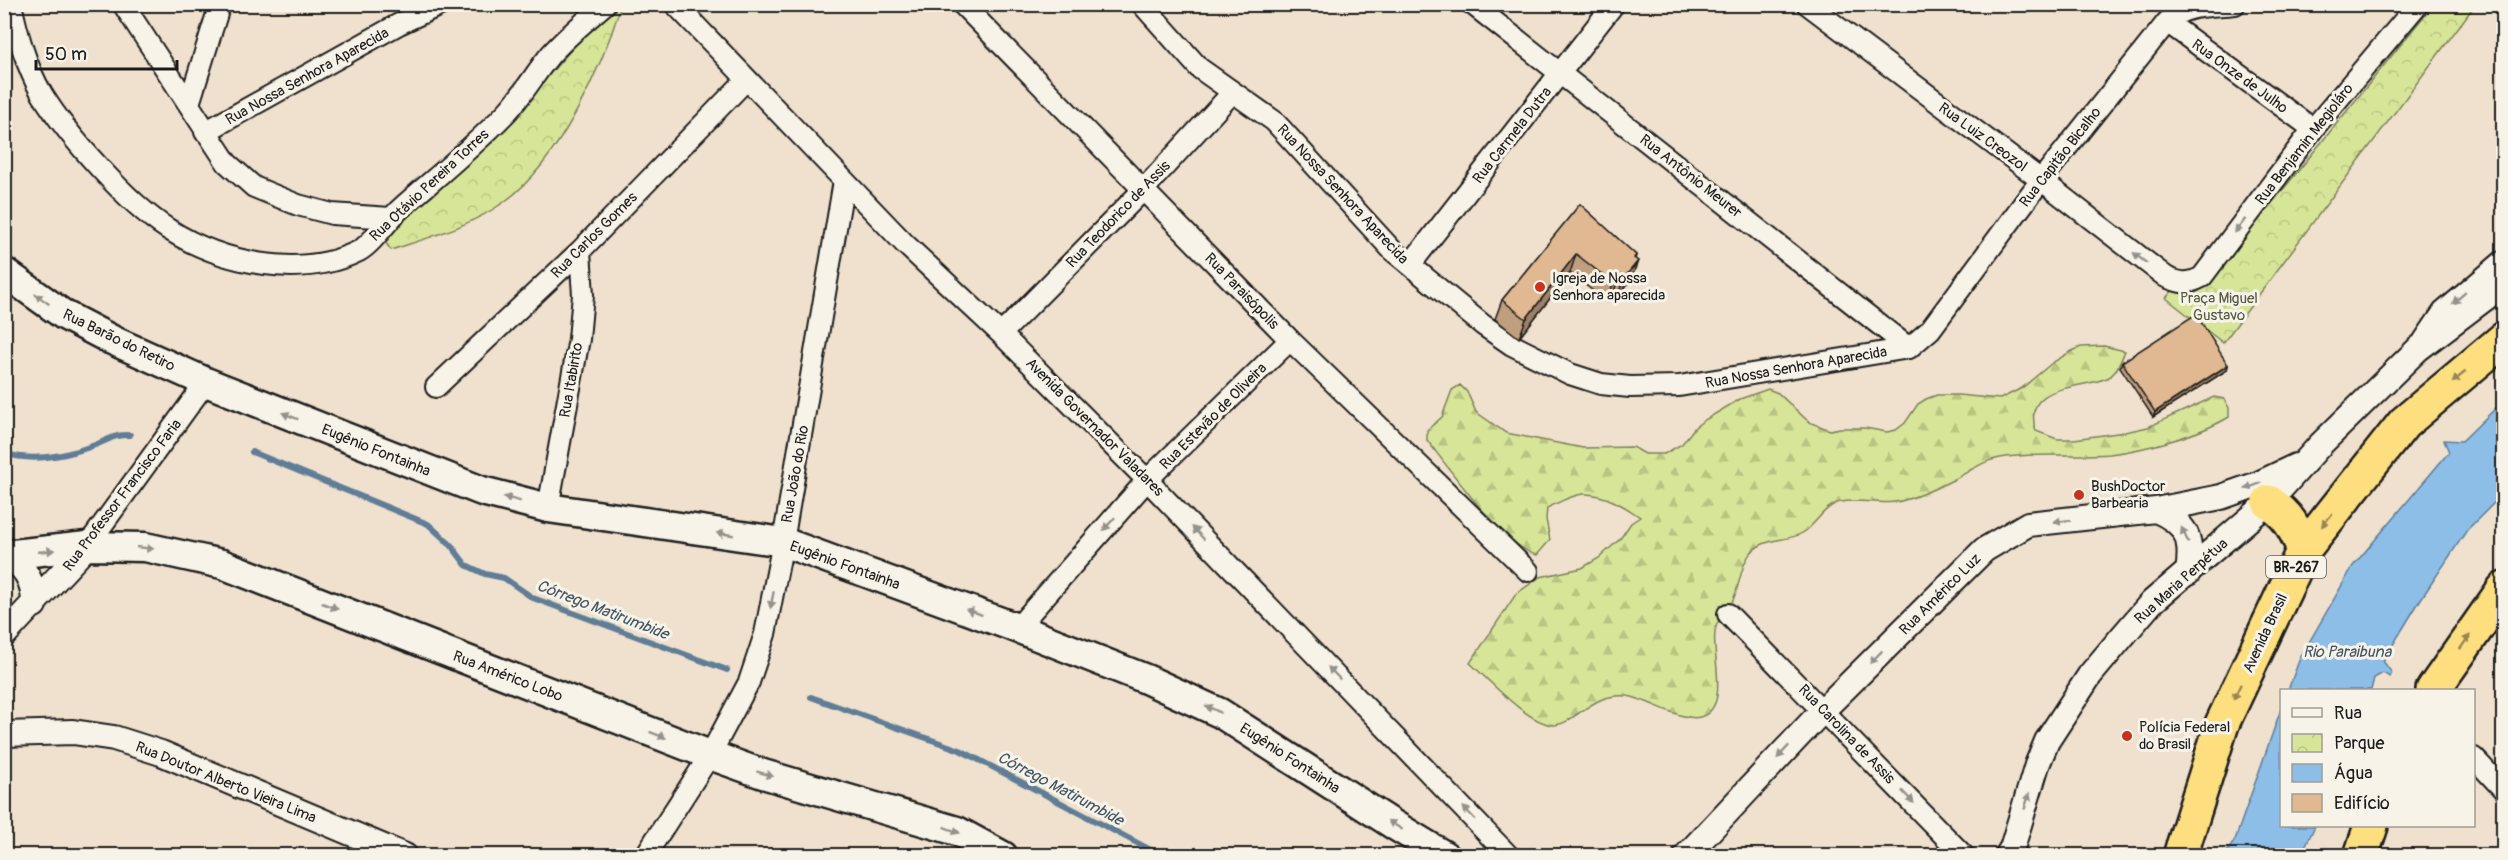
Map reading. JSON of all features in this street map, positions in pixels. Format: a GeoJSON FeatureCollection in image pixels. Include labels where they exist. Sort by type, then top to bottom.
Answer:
{"type":"FeatureCollection","features":[{"type":"Feature","properties":{"kind":"highway","name":"Avenida Brasil"},"geometry":{"type":"LineString","coordinates":[[2180,855],[2222,724],[2304,549],[2404,423],[2504,339]]}},
{"type":"Feature","properties":{"kind":"highway"},"geometry":{"type":"LineString","coordinates":[[2269,502],[2284,513],[2295,529],[2304,549]]}},
{"type":"Feature","properties":{"kind":"highway"},"geometry":{"type":"LineString","coordinates":[[2434,689],[2504,589]]}},
{"type":"Feature","properties":{"kind":"highway"},"geometry":{"type":"LineString","coordinates":[[2361,855],[2370,827]]}},
{"type":"Feature","properties":{"kind":"main road","name":"Rua Barão do Retiro"},"geometry":{"type":"LineString","coordinates":[[4,272],[64,315],[112,340],[206,382]]}},
{"type":"Feature","properties":{"kind":"main road","name":"Eugênio Fontainha"},"geometry":{"type":"LineString","coordinates":[[206,382],[482,491],[548,508],[783,542],[1017,628],[1146,679],[1220,713],[1394,825],[1445,855]]}},
{"type":"Feature","properties":{"kind":"main road","name":"Rua Américo Lobo"},"geometry":{"type":"LineString","coordinates":[[4,557],[87,546],[145,547],[222,564],[710,755],[763,774],[957,831],[1003,855]]}},
{"type":"Feature","properties":{"kind":"street","name":"Rua Otávio Pereira Torres"},"geometry":{"type":"LineString","coordinates":[[11,4],[20,46],[42,93],[66,128],[136,204],[168,229],[206,249],[246,261],[286,266],[321,263],[361,250],[390,218],[505,114],[553,52],[605,4]]}},
{"type":"Feature","properties":{"kind":"street"},"geometry":{"type":"LineString","coordinates":[[123,4],[227,164],[254,187],[298,206],[332,214],[390,218]]}},
{"type":"Feature","properties":{"kind":"street"},"geometry":{"type":"LineString","coordinates":[[189,104],[220,4]]}},
{"type":"Feature","properties":{"kind":"street","name":"Rua Nossa Senhora Aparecida"},"geometry":{"type":"LineString","coordinates":[[205,132],[399,24],[442,4]]}},
{"type":"Feature","properties":{"kind":"street"},"geometry":{"type":"LineString","coordinates":[[553,52],[584,4]]}},
{"type":"Feature","properties":{"kind":"street","name":"Avenida Governador Valadares"},"geometry":{"type":"LineString","coordinates":[[675,4],[905,244],[1001,334],[1148,480],[1509,855]]}},
{"type":"Feature","properties":{"kind":"street","name":"Rua Paraisópolis"},"geometry":{"type":"LineString","coordinates":[[963,4],[1290,340],[1528,571]]}},
{"type":"Feature","properties":{"kind":"street","name":"Rua Nossa Senhora Aparecida"},"geometry":{"type":"LineString","coordinates":[[1142,4],[1199,68],[1274,121],[1393,251],[1483,325],[1512,345],[1570,375],[1601,384],[1630,387],[1679,386],[1909,348]]}},
{"type":"Feature","properties":{"kind":"street","name":"Rua Antônio Meurer"},"geometry":{"type":"LineString","coordinates":[[1472,4],[1909,348]]}},
{"type":"Feature","properties":{"kind":"street","name":"Rua Carmela Dutra"},"geometry":{"type":"LineString","coordinates":[[1410,265],[1614,4]]}},
{"type":"Feature","properties":{"kind":"street","name":"Rua Luiz Creozol"},"geometry":{"type":"LineString","coordinates":[[1807,4],[2166,277],[2181,284],[2191,283]]}},
{"type":"Feature","properties":{"kind":"street","name":"Rua Capitão Bicalho"},"geometry":{"type":"LineString","coordinates":[[1909,348],[1930,330],[2041,180],[2167,22],[2175,14],[2186,9],[2235,4]]}},
{"type":"Feature","properties":{"kind":"street","name":"Rua Benjamin Megioláro"},"geometry":{"type":"LineString","coordinates":[[2191,283],[2202,277],[2313,129],[2418,4]]}},
{"type":"Feature","properties":{"kind":"street","name":"Rua Onze de Julho"},"geometry":{"type":"LineString","coordinates":[[2167,22],[2313,129]]}},
{"type":"Feature","properties":{"kind":"street","name":"Rua Carlos Gomes"},"geometry":{"type":"LineString","coordinates":[[436,387],[580,251],[747,79]]}},
{"type":"Feature","properties":{"kind":"street","name":"Rua Teodorico de Assis"},"geometry":{"type":"LineString","coordinates":[[1001,334],[1143,190],[1232,93]]}},
{"type":"Feature","properties":{"kind":"street","name":"Rua João do Rio"},"geometry":{"type":"LineString","coordinates":[[645,855],[710,755],[749,682],[765,634],[783,542],[844,181]]}},
{"type":"Feature","properties":{"kind":"street","name":"Rua Itabirito"},"geometry":{"type":"LineString","coordinates":[[548,508],[579,339],[583,295],[580,251]]}},
{"type":"Feature","properties":{"kind":"street","name":"Rua Maria Perpétua"},"geometry":{"type":"LineString","coordinates":[[2418,349],[2443,312],[2504,260]]}},
{"type":"Feature","properties":{"kind":"street","name":"Rua Maria Perpétua"},"geometry":{"type":"LineString","coordinates":[[2007,855],[2012,848],[2037,765],[2056,726],[2090,675],[2151,603],[2269,502],[2306,461],[2418,349],[2504,284]]}},
{"type":"Feature","properties":{"kind":"street","name":"Rua Estevão de Oliveira"},"geometry":{"type":"LineString","coordinates":[[1017,628],[1148,480],[1290,340]]}},
{"type":"Feature","properties":{"kind":"street","name":"Rua Professor Francisco Faria"},"geometry":{"type":"LineString","coordinates":[[4,635],[87,546],[206,382]]}},
{"type":"Feature","properties":{"kind":"street","name":"Rua Américo Luz"},"geometry":{"type":"LineString","coordinates":[[1686,855],[1824,710],[1984,550],[2028,524],[2156,510],[2221,498],[2258,484],[2306,461]]}},
{"type":"Feature","properties":{"kind":"street"},"geometry":{"type":"LineString","coordinates":[[2221,498],[2218,505],[2221,518],[2228,524],[2239,528]]}},
{"type":"Feature","properties":{"kind":"street"},"geometry":{"type":"LineString","coordinates":[[2156,510],[2168,516],[2184,530],[2190,547],[2188,573]]}},
{"type":"Feature","properties":{"kind":"street"},"geometry":{"type":"LineString","coordinates":[[4,557],[21,567],[30,578],[34,591],[34,605]]}},
{"type":"Feature","properties":{"kind":"street","name":"Rua Carolina de Assis"},"geometry":{"type":"LineString","coordinates":[[1728,614],[1964,855]]}},
{"type":"Feature","properties":{"kind":"street","name":"Rua Doutor Alberto Vieira Lima"},"geometry":{"type":"LineString","coordinates":[[4,734],[73,732],[114,738],[161,753],[405,855]]}},
{"type":"Feature","properties":{"kind":"street"},"geometry":{"type":"LineString","coordinates":[[2475,759],[2504,790]]}},
{"type":"Feature","properties":{"kind":"green space"},"geometry":{"type":"Polygon","coordinates":[[[611,5],[621,5],[590,84],[560,139],[524,185],[504,202],[478,218],[391,250],[380,235],[509,120],[611,5]]]}},
{"type":"Feature","properties":{"kind":"green space","name":"Praça Miguel Gustavo"},"geometry":{"type":"Polygon","coordinates":[[[2433,5],[2475,5],[2223,343],[2166,298],[2173,290],[2189,295],[2203,288],[2433,5]]]}},
{"type":"Feature","properties":{"kind":"green space"},"geometry":{"type":"Polygon","coordinates":[[[2104,346],[2125,351],[2113,373],[2107,378],[2045,396],[2037,404],[2033,415],[2036,431],[2057,439],[2125,432],[2148,427],[2214,397],[2224,399],[2229,408],[2229,417],[2188,436],[2124,452],[2096,455],[2027,455],[1994,459],[1933,490],[1900,501],[1849,501],[1835,504],[1804,532],[1755,548],[1743,568],[1733,600],[1717,624],[1715,634],[1718,675],[1716,701],[1710,711],[1700,717],[1684,716],[1635,698],[1620,696],[1608,697],[1596,702],[1561,724],[1544,723],[1509,700],[1470,663],[1516,594],[1540,577],[1582,568],[1599,558],[1620,539],[1631,523],[1640,517],[1605,498],[1590,494],[1574,496],[1547,508],[1546,519],[1550,540],[1537,555],[1524,549],[1494,523],[1427,440],[1427,430],[1442,417],[1452,390],[1460,385],[1467,392],[1476,412],[1506,433],[1583,448],[1633,447],[1645,454],[1664,454],[1682,444],[1695,427],[1703,421],[1740,399],[1768,389],[1778,393],[1809,422],[1830,430],[1865,428],[1887,432],[1896,430],[1905,423],[1918,404],[1926,399],[1937,395],[1958,395],[2000,399],[2022,388],[2052,363],[2070,352],[2081,347],[2104,346]]]}},
{"type":"Feature","properties":{"kind":"water","name":"Rio Paraibuna"},"geometry":{"type":"Polygon","coordinates":[[[2503,401],[2503,494],[2467,530],[2419,602],[2383,661],[2392,673],[2390,677],[2383,673],[2374,678],[2371,689],[2288,689],[2300,658],[2353,566],[2449,452],[2444,440],[2462,441],[2503,401]]]}},
{"type":"Feature","properties":{"kind":"water"},"geometry":{"type":"Polygon","coordinates":[[[2280,712],[2280,827],[2315,827],[2301,855],[2225,855],[2235,840],[2280,712]]]}},
{"type":"Feature","properties":{"kind":"building","name":"Igreja de Nossa Senhora aparecida"},"geometry":{"type":"Polygon","coordinates":[[[1580,204],[1636,255],[1634,258],[1638,261],[1624,278],[1620,275],[1613,283],[1576,254],[1526,319],[1502,300],[1580,204]]]}},
{"type":"Feature","properties":{"kind":"building"},"geometry":{"type":"Polygon","coordinates":[[[2196,314],[2228,365],[2155,412],[2122,362],[2196,314]]]}},
{"type":"Feature","properties":{"kind":"waterway","name":"Córrego Matirumbide"},"geometry":{"type":"LineString","coordinates":[[4,453],[27,458],[50,457],[84,449],[115,437],[130,435]]}},
{"type":"Feature","properties":{"kind":"waterway","name":"Córrego Matirumbide"},"geometry":{"type":"LineString","coordinates":[[252,452],[428,524],[451,545],[466,565],[485,574],[504,578],[533,598],[727,670]]}},
{"type":"Feature","properties":{"kind":"waterway","name":"Córrego Matirumbide"},"geometry":{"type":"LineString","coordinates":[[811,697],[960,750],[1162,856]]}},
{"type":"Feature","properties":{"kind":"place","name":"Igreja de Nossa Senhora aparecida"},"geometry":{"type":"Point","coordinates":[1540,287]}},
{"type":"Feature","properties":{"kind":"place","name":"BushDoctor Barbearia"},"geometry":{"type":"Point","coordinates":[2079,495]}},
{"type":"Feature","properties":{"kind":"place","name":"Polícia Federal do Brasil"},"geometry":{"type":"Point","coordinates":[2127,736]}}]}
